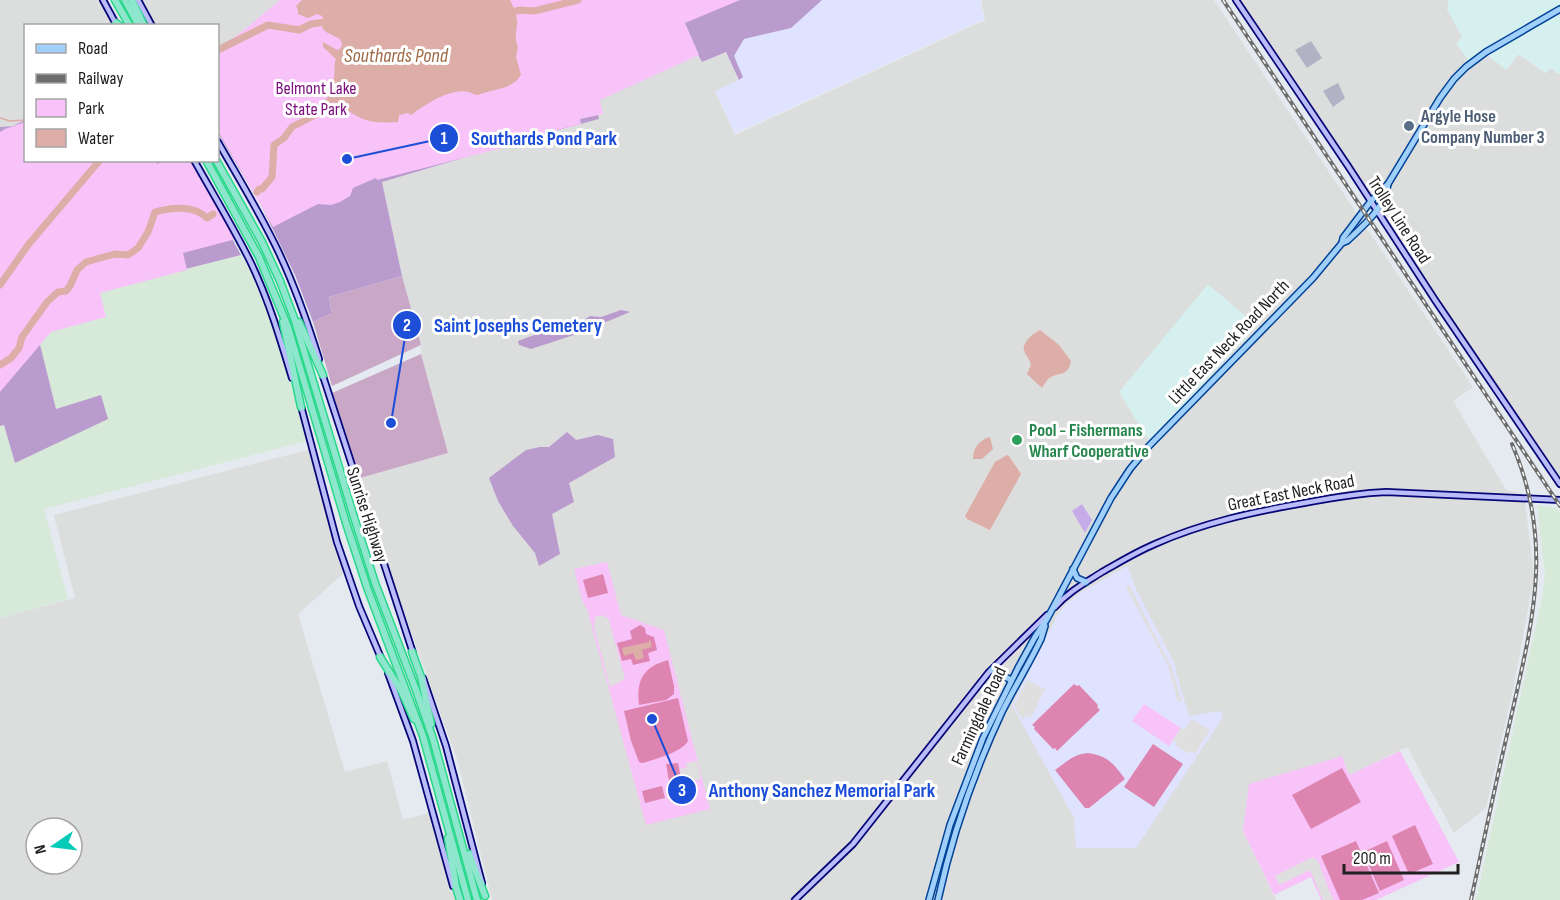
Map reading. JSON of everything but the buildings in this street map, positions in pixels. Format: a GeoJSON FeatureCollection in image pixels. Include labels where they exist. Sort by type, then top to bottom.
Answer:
{"type":"FeatureCollection","features":[{"type":"Feature","properties":{"kind":"highway"},"geometry":{"type":"LineString","coordinates":[[115,0],[128,24]]}},
{"type":"Feature","properties":{"kind":"highway"},"geometry":{"type":"LineString","coordinates":[[125,0],[138,24]]}},
{"type":"Feature","properties":{"kind":"highway"},"geometry":{"type":"LineString","coordinates":[[132,0],[143,24]]}},
{"type":"Feature","properties":{"kind":"highway","name":"Sunrise Highway"},"geometry":{"type":"LineString","coordinates":[[207,162],[250,238],[278,299],[298,357],[364,580],[423,736],[468,900]]}},
{"type":"Feature","properties":{"kind":"highway","name":"Sunrise Highway"},"geometry":{"type":"LineString","coordinates":[[217,162],[262,242],[287,300],[304,348],[372,574],[433,739],[477,900]]}},
{"type":"Feature","properties":{"kind":"highway"},"geometry":{"type":"LineString","coordinates":[[278,299],[301,407]]}},
{"type":"Feature","properties":{"kind":"highway"},"geometry":{"type":"LineString","coordinates":[[287,300],[323,375]]}},
{"type":"Feature","properties":{"kind":"highway"},"geometry":{"type":"LineString","coordinates":[[412,652],[421,677],[433,739]]}},
{"type":"Feature","properties":{"kind":"highway"},"geometry":{"type":"LineString","coordinates":[[380,657],[404,695],[423,736]]}},
{"type":"Feature","properties":{"kind":"highway"},"geometry":{"type":"LineString","coordinates":[[444,810],[459,900]]}},
{"type":"Feature","properties":{"kind":"highway"},"geometry":{"type":"LineString","coordinates":[[456,822],[486,898]]}},
{"type":"Feature","properties":{"kind":"main road"},"geometry":{"type":"LineString","coordinates":[[103,0],[117,24]]}},
{"type":"Feature","properties":{"kind":"main road"},"geometry":{"type":"LineString","coordinates":[[138,0],[151,24]]}},
{"type":"Feature","properties":{"kind":"main road","name":"Trolley Line Road"},"geometry":{"type":"LineString","coordinates":[[1236,0],[1560,484]]}},
{"type":"Feature","properties":{"kind":"main road","name":"Little East Neck Road North"},"geometry":{"type":"LineString","coordinates":[[1052,610],[1111,498],[1139,458],[1314,278],[1371,201],[1388,183],[1454,79],[1486,52],[1560,9]]}},
{"type":"Feature","properties":{"kind":"main road","name":"Sunrise Highway"},"geometry":{"type":"LineString","coordinates":[[219,144],[262,219],[304,314],[412,652],[443,735],[486,898]]}},
{"type":"Feature","properties":{"kind":"main road","name":"Sunrise Highway"},"geometry":{"type":"LineString","coordinates":[[195,162],[255,273],[278,332],[301,407],[337,542],[359,606],[397,695],[413,741],[459,900]]}},
{"type":"Feature","properties":{"kind":"main road","name":"Little East Neck Road North"},"geometry":{"type":"LineString","coordinates":[[1342,243],[1371,218],[1385,196],[1388,183]]}},
{"type":"Feature","properties":{"kind":"main road","name":"Great East Neck Road"},"geometry":{"type":"LineString","coordinates":[[1052,610],[1068,594],[1086,582],[1137,552],[1178,534],[1231,518],[1314,500],[1386,492],[1560,500]]}},
{"type":"Feature","properties":{"kind":"main road"},"geometry":{"type":"LineString","coordinates":[[1073,569],[1078,579],[1086,582]]}},
{"type":"Feature","properties":{"kind":"main road"},"geometry":{"type":"LineString","coordinates":[[795,900],[853,844],[992,670],[1052,610]]}},
{"type":"Feature","properties":{"kind":"main road","name":"Farmingdale Road"},"geometry":{"type":"LineString","coordinates":[[931,900],[933,884],[948,833],[983,738],[1011,680],[1052,610]]}},
{"type":"Feature","properties":{"kind":"main road","name":"Farmingdale Road"},"geometry":{"type":"LineString","coordinates":[[939,900],[955,834],[980,764],[1002,713],[1041,639],[1047,619]]}},
{"type":"Feature","properties":{"kind":"main road"},"geometry":{"type":"LineString","coordinates":[[992,670],[1011,680]]}},
{"type":"Feature","properties":{"kind":"shaded area"},"geometry":{"type":"Polygon","coordinates":[[[0,0],[103,0],[116,24],[24,24],[24,120],[13,126],[0,127],[0,0]]]}},
{"type":"Feature","properties":{"kind":"shaded area"},"geometry":{"type":"Polygon","coordinates":[[[141,0],[289,0],[277,13],[219,46],[219,24],[154,24],[141,0]]]}},
{"type":"Feature","properties":{"kind":"shaded area"},"geometry":{"type":"Polygon","coordinates":[[[740,0],[980,0],[984,19],[735,133],[715,91],[739,80],[726,52],[702,62],[684,23],[740,0]]]}},
{"type":"Feature","properties":{"kind":"shaded area"},"geometry":{"type":"Polygon","coordinates":[[[981,0],[1214,0],[1473,387],[1453,401],[1506,490],[1524,494],[1534,576],[1514,685],[1486,808],[1454,833],[1407,747],[1349,775],[1342,756],[1243,831],[1276,900],[492,900],[458,762],[398,596],[360,478],[448,453],[421,354],[421,345],[402,276],[381,182],[598,119],[595,100],[699,55],[702,62],[726,52],[739,80],[715,91],[735,135],[985,20],[981,0]]]}},
{"type":"Feature","properties":{"kind":"shaded area"},"geometry":{"type":"Polygon","coordinates":[[[1240,0],[1449,0],[1447,9],[1463,38],[1456,43],[1487,55],[1518,54],[1545,73],[1551,68],[1558,74],[1560,72],[1560,481],[1264,38],[1240,0]]]}},
{"type":"Feature","properties":{"kind":"shaded area"},"geometry":{"type":"Polygon","coordinates":[[[1449,0],[1560,0],[1560,72],[1558,74],[1551,68],[1546,73],[1519,54],[1506,70],[1487,55],[1472,66],[1456,43],[1462,37],[1447,9],[1449,0]]]}},
{"type":"Feature","properties":{"kind":"shaded area"},"geometry":{"type":"Polygon","coordinates":[[[1311,41],[1322,58],[1307,68],[1295,50],[1311,41]]]}},
{"type":"Feature","properties":{"kind":"shaded area"},"geometry":{"type":"Polygon","coordinates":[[[1338,83],[1345,98],[1333,107],[1323,91],[1338,83]]]}},
{"type":"Feature","properties":{"kind":"shaded area"},"geometry":{"type":"Polygon","coordinates":[[[241,255],[270,305],[307,441],[44,509],[68,599],[0,618],[0,426],[4,425],[15,463],[56,409],[31,308],[241,255]]]}},
{"type":"Feature","properties":{"kind":"shaded area"},"geometry":{"type":"Polygon","coordinates":[[[402,276],[421,345],[332,386],[313,322],[332,313],[329,297],[402,276]]]}},
{"type":"Feature","properties":{"kind":"shaded area"},"geometry":{"type":"Polygon","coordinates":[[[1208,284],[1257,326],[1149,441],[1119,392],[1208,284]]]}},
{"type":"Feature","properties":{"kind":"shaded area"},"geometry":{"type":"Polygon","coordinates":[[[421,354],[448,453],[360,478],[332,393],[421,354]]]}},
{"type":"Feature","properties":{"kind":"shaded area"},"geometry":{"type":"Polygon","coordinates":[[[308,450],[345,572],[298,614],[345,772],[387,761],[403,820],[433,812],[457,900],[0,900],[0,618],[75,598],[54,515],[308,450]]]}},
{"type":"Feature","properties":{"kind":"shaded area"},"geometry":{"type":"Polygon","coordinates":[[[1082,504],[1092,520],[1085,533],[1072,511],[1082,504]]]}},
{"type":"Feature","properties":{"kind":"shaded area"},"geometry":{"type":"Polygon","coordinates":[[[1537,505],[1557,508],[1560,513],[1560,900],[1476,900],[1542,597],[1545,576],[1537,505]]]}},
{"type":"Feature","properties":{"kind":"shaded area"},"geometry":{"type":"Polygon","coordinates":[[[1127,566],[1137,591],[1177,669],[1175,669],[1189,716],[1221,711],[1223,717],[1136,848],[1076,848],[1074,818],[1012,705],[1057,616],[1066,604],[1080,593],[1127,566]]]}},
{"type":"Feature","properties":{"kind":"shaded area"},"geometry":{"type":"Polygon","coordinates":[[[603,574],[608,593],[588,598],[583,580],[603,574]]]}},
{"type":"Feature","properties":{"kind":"shaded area"},"geometry":{"type":"Polygon","coordinates":[[[1129,585],[1171,666],[1182,701],[1178,702],[1168,666],[1126,587],[1129,585]]]}},
{"type":"Feature","properties":{"kind":"shaded area"},"geometry":{"type":"Polygon","coordinates":[[[604,615],[605,618],[608,617],[625,679],[610,687],[593,623],[596,622],[594,617],[604,615]]]}},
{"type":"Feature","properties":{"kind":"shaded area"},"geometry":{"type":"Polygon","coordinates":[[[640,625],[645,628],[646,634],[654,637],[657,650],[648,653],[650,661],[633,665],[631,659],[622,661],[617,643],[632,639],[630,631],[640,625]]]}},
{"type":"Feature","properties":{"kind":"shaded area"},"geometry":{"type":"Polygon","coordinates":[[[668,660],[674,694],[666,700],[639,705],[639,688],[643,676],[652,666],[668,660]]]}},
{"type":"Feature","properties":{"kind":"shaded area"},"geometry":{"type":"Polygon","coordinates":[[[1027,680],[1045,689],[1031,718],[1026,715],[1024,719],[1021,718],[1014,705],[1027,680]]]}},
{"type":"Feature","properties":{"kind":"shaded area"},"geometry":{"type":"Polygon","coordinates":[[[1074,684],[1079,685],[1100,710],[1057,751],[1032,725],[1074,684]]]}},
{"type":"Feature","properties":{"kind":"shaded area"},"geometry":{"type":"Polygon","coordinates":[[[678,698],[688,741],[680,749],[667,755],[639,762],[624,711],[678,698]]]}},
{"type":"Feature","properties":{"kind":"shaded area"},"geometry":{"type":"Polygon","coordinates":[[[1192,719],[1210,730],[1195,754],[1191,751],[1189,754],[1175,745],[1177,742],[1173,740],[1181,728],[1184,730],[1192,719]]]}},
{"type":"Feature","properties":{"kind":"shaded area"},"geometry":{"type":"Polygon","coordinates":[[[1153,744],[1183,764],[1154,807],[1124,787],[1153,744]]]}},
{"type":"Feature","properties":{"kind":"shaded area"},"geometry":{"type":"Polygon","coordinates":[[[1088,753],[1110,761],[1125,779],[1089,808],[1085,808],[1055,770],[1074,757],[1088,753]]]}},
{"type":"Feature","properties":{"kind":"shaded area"},"geometry":{"type":"Polygon","coordinates":[[[697,761],[701,779],[682,783],[680,769],[687,768],[686,763],[697,761]]]}},
{"type":"Feature","properties":{"kind":"shaded area"},"geometry":{"type":"Polygon","coordinates":[[[678,763],[682,783],[670,787],[666,764],[678,763]]]}},
{"type":"Feature","properties":{"kind":"shaded area"},"geometry":{"type":"Polygon","coordinates":[[[1342,768],[1361,802],[1311,829],[1292,795],[1342,768]]]}},
{"type":"Feature","properties":{"kind":"shaded area"},"geometry":{"type":"Polygon","coordinates":[[[662,786],[665,798],[645,803],[642,791],[662,786]]]}},
{"type":"Feature","properties":{"kind":"shaded area"},"geometry":{"type":"Polygon","coordinates":[[[1415,825],[1433,864],[1409,874],[1392,836],[1415,825]]]}},
{"type":"Feature","properties":{"kind":"shaded area"},"geometry":{"type":"Polygon","coordinates":[[[1356,841],[1379,893],[1362,900],[1340,900],[1321,856],[1356,841]]]}},
{"type":"Feature","properties":{"kind":"shaded area"},"geometry":{"type":"Polygon","coordinates":[[[1387,841],[1404,880],[1380,891],[1363,852],[1387,841]]]}},
{"type":"Feature","properties":{"kind":"shaded area"},"geometry":{"type":"Polygon","coordinates":[[[1313,857],[1317,859],[1333,900],[1323,900],[1310,870],[1279,885],[1275,876],[1313,857]]]}},
{"type":"Feature","properties":{"kind":"green space","name":"Belmont Lake State Park"},"geometry":{"type":"Polygon","coordinates":[[[280,0],[740,0],[685,23],[699,55],[600,100],[603,114],[580,119],[581,124],[537,135],[537,139],[377,180],[376,178],[353,188],[350,196],[340,202],[331,205],[318,204],[273,227],[219,133],[219,48],[280,0]]]}},
{"type":"Feature","properties":{"kind":"green space","name":"Belmont Lake State Park"},"geometry":{"type":"Polygon","coordinates":[[[510,0],[822,0],[791,28],[744,39],[734,56],[743,77],[739,80],[726,52],[702,62],[698,55],[595,99],[599,119],[382,182],[402,276],[329,297],[332,313],[313,322],[295,275],[261,205],[219,135],[219,46],[277,13],[510,0]]]}},
{"type":"Feature","properties":{"kind":"green space"},"geometry":{"type":"Polygon","coordinates":[[[24,120],[24,162],[191,162],[241,255],[31,308],[56,409],[101,395],[108,419],[15,463],[4,425],[0,426],[0,127],[13,126],[24,120]]]}},
{"type":"Feature","properties":{"kind":"green space"},"geometry":{"type":"Polygon","coordinates":[[[24,122],[24,162],[156,162],[157,164],[191,162],[236,239],[183,253],[187,270],[100,293],[106,317],[51,332],[0,392],[0,132],[24,122]]]}},
{"type":"Feature","properties":{"kind":"green space"},"geometry":{"type":"Polygon","coordinates":[[[621,310],[630,312],[580,333],[531,349],[519,345],[518,341],[545,331],[560,332],[570,329],[590,316],[601,317],[621,310]]]}},
{"type":"Feature","properties":{"kind":"green space"},"geometry":{"type":"Polygon","coordinates":[[[567,432],[576,440],[598,435],[613,439],[615,457],[569,483],[574,502],[552,514],[560,554],[539,566],[535,553],[513,526],[498,501],[489,478],[526,450],[549,447],[567,432]]]}},
{"type":"Feature","properties":{"kind":"green space"},"geometry":{"type":"Polygon","coordinates":[[[607,562],[621,615],[664,630],[710,809],[646,825],[574,569],[607,562]]]}},
{"type":"Feature","properties":{"kind":"green space"},"geometry":{"type":"Polygon","coordinates":[[[1144,704],[1181,728],[1169,746],[1132,721],[1144,704]]]}},
{"type":"Feature","properties":{"kind":"green space"},"geometry":{"type":"Polygon","coordinates":[[[1400,751],[1459,862],[1376,900],[1321,900],[1311,877],[1274,895],[1243,831],[1249,784],[1342,756],[1349,775],[1400,751]]]}},
{"type":"Feature","properties":{"kind":"water","name":"Southards Pond"},"geometry":{"type":"Polygon","coordinates":[[[302,0],[510,0],[517,20],[516,57],[521,75],[513,84],[478,95],[462,91],[446,94],[411,115],[408,113],[399,115],[398,122],[371,121],[360,118],[347,110],[337,111],[328,96],[334,78],[336,59],[323,47],[323,42],[337,50],[342,44],[340,39],[322,28],[325,22],[322,16],[317,14],[308,18],[298,14],[296,6],[302,0]]]}},
{"type":"Feature","properties":{"kind":"water"},"geometry":{"type":"Polygon","coordinates":[[[1040,330],[1059,345],[1071,361],[1068,370],[1048,379],[1042,388],[1027,374],[1031,365],[1024,351],[1029,338],[1040,330]]]}},
{"type":"Feature","properties":{"kind":"water"},"geometry":{"type":"Polygon","coordinates":[[[990,437],[993,449],[982,459],[973,459],[977,445],[990,437]]]}},
{"type":"Feature","properties":{"kind":"water"},"geometry":{"type":"Polygon","coordinates":[[[1007,455],[1021,474],[990,530],[965,516],[995,462],[1007,455]]]}},
{"type":"Feature","properties":{"kind":"water"},"geometry":{"type":"Polygon","coordinates":[[[649,640],[652,647],[642,650],[644,658],[636,660],[633,653],[624,656],[622,648],[649,642],[649,640]]]}},
{"type":"Feature","properties":{"kind":"waterway"},"geometry":{"type":"LineString","coordinates":[[506,13],[521,10],[534,11],[578,0]]}},
{"type":"Feature","properties":{"kind":"waterway"},"geometry":{"type":"LineString","coordinates":[[219,50],[268,25],[299,30],[311,24],[325,22],[333,24]]}},
{"type":"Feature","properties":{"kind":"waterway"},"geometry":{"type":"LineString","coordinates":[[257,192],[272,177],[274,145],[284,138],[292,127],[315,115],[336,94]]}},
{"type":"Feature","properties":{"kind":"waterway"},"geometry":{"type":"LineString","coordinates":[[0,118],[10,121],[24,120]]}},
{"type":"Feature","properties":{"kind":"waterway"},"geometry":{"type":"LineString","coordinates":[[0,285],[28,245],[98,162]]}},
{"type":"Feature","properties":{"kind":"waterway"},"geometry":{"type":"LineString","coordinates":[[0,365],[11,358],[19,348],[22,337],[47,302],[58,292],[66,291],[77,270],[86,262],[115,254],[128,255],[138,248],[148,232],[155,212],[182,208],[196,211],[207,218],[213,214]]}},
{"type":"Feature","properties":{"kind":"railway"},"geometry":{"type":"LineString","coordinates":[[1223,0],[1560,506]]}},
{"type":"Feature","properties":{"kind":"railway"},"geometry":{"type":"LineString","coordinates":[[1471,900],[1524,660],[1535,589],[1536,554],[1533,519],[1526,482],[1512,444]]}},
{"type":"Feature","properties":{"kind":"place","name":"Argyle Hose Company Number 3"},"geometry":{"type":"Point","coordinates":[1409,126]}},
{"type":"Feature","properties":{"kind":"place","name":"Southards Pond Park"},"geometry":{"type":"Point","coordinates":[347,159]}},
{"type":"Feature","properties":{"kind":"place","name":"Saint Josephs Cemetery"},"geometry":{"type":"Point","coordinates":[391,423]}},
{"type":"Feature","properties":{"kind":"place","name":"Pool - Fishermans Wharf Cooperative"},"geometry":{"type":"Point","coordinates":[1017,440]}},
{"type":"Feature","properties":{"kind":"place","name":"Anthony Sanchez Memorial Park"},"geometry":{"type":"Point","coordinates":[652,719]}}]}
